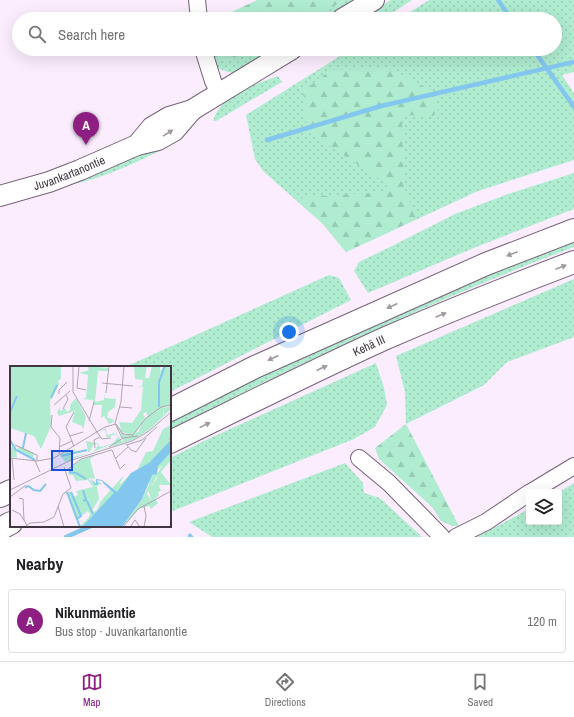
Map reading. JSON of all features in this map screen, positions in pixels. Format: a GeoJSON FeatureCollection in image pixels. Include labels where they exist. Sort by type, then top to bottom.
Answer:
{"type":"FeatureCollection","features":[{"type":"Feature","properties":{"kind":"highway"},"geometry":{"type":"LineString","coordinates":[[171,409],[254,367],[486,264],[574,230]]}},
{"type":"Feature","properties":{"kind":"highway","name":"Kehä III"},"geometry":{"type":"LineString","coordinates":[[171,442],[273,391],[386,338],[500,290],[574,262]]}},
{"type":"Feature","properties":{"kind":"highway"},"geometry":{"type":"LineString","coordinates":[[0,496],[10,491]]}},
{"type":"Feature","properties":{"kind":"highway"},"geometry":{"type":"LineString","coordinates":[[0,529],[10,524]]}},
{"type":"Feature","properties":{"kind":"main road"},"geometry":{"type":"LineString","coordinates":[[354,12],[374,0]]}},
{"type":"Feature","properties":{"kind":"main road","name":"Juvankartanontie"},"geometry":{"type":"LineString","coordinates":[[0,196],[49,182],[74,173],[137,145],[158,140],[174,131],[192,110],[281,56]]}},
{"type":"Feature","properties":{"kind":"street"},"geometry":{"type":"LineString","coordinates":[[197,0],[198,12]]}},
{"type":"Feature","properties":{"kind":"street"},"geometry":{"type":"LineString","coordinates":[[205,56],[219,94]]}},
{"type":"Feature","properties":{"kind":"street"},"geometry":{"type":"LineString","coordinates":[[359,458],[389,483],[442,537]]}},
{"type":"Feature","properties":{"kind":"street"},"geometry":{"type":"LineString","coordinates":[[537,489],[574,466]]}},
{"type":"Feature","properties":{"kind":"street"},"geometry":{"type":"LineString","coordinates":[[456,537],[486,522],[526,496]]}},
{"type":"Feature","properties":{"kind":"green space"},"geometry":{"type":"Polygon","coordinates":[[[257,0],[345,0],[323,12],[232,12],[257,0]]]}},
{"type":"Feature","properties":{"kind":"green space"},"geometry":{"type":"Polygon","coordinates":[[[345,0],[356,0],[335,12],[323,12],[345,0]]]}},
{"type":"Feature","properties":{"kind":"green space"},"geometry":{"type":"Polygon","coordinates":[[[391,0],[412,0],[394,12],[371,12],[391,0]]]}},
{"type":"Feature","properties":{"kind":"green space"},"geometry":{"type":"Polygon","coordinates":[[[429,0],[574,0],[574,72],[562,75],[574,93],[574,160],[478,191],[346,252],[322,223],[263,171],[255,159],[246,115],[340,56],[562,56],[562,12],[410,12],[429,0]]]}},
{"type":"Feature","properties":{"kind":"green space"},"geometry":{"type":"Polygon","coordinates":[[[212,56],[226,62],[237,56],[261,56],[233,73],[219,68],[212,56]]]}},
{"type":"Feature","properties":{"kind":"green space"},"geometry":{"type":"Polygon","coordinates":[[[213,56],[237,56],[226,62],[213,56]]]}},
{"type":"Feature","properties":{"kind":"green space"},"geometry":{"type":"Polygon","coordinates":[[[389,69],[427,88],[435,98],[438,110],[433,116],[402,115],[404,187],[417,219],[346,252],[322,223],[298,202],[303,197],[386,192],[387,184],[307,131],[303,91],[331,70],[389,69]]]}},
{"type":"Feature","properties":{"kind":"green space"},"geometry":{"type":"Polygon","coordinates":[[[278,76],[282,82],[216,121],[213,121],[217,111],[223,103],[231,97],[240,91],[278,76]]]}},
{"type":"Feature","properties":{"kind":"green space"},"geometry":{"type":"Polygon","coordinates":[[[168,145],[168,147],[121,169],[74,184],[76,181],[88,176],[168,145]]]}},
{"type":"Feature","properties":{"kind":"green space"},"geometry":{"type":"Polygon","coordinates":[[[574,173],[574,209],[476,247],[368,293],[354,271],[359,262],[455,214],[508,194],[574,173]]]}},
{"type":"Feature","properties":{"kind":"green space"},"geometry":{"type":"Polygon","coordinates":[[[574,241],[574,247],[471,288],[370,332],[171,429],[171,420],[269,372],[420,303],[574,241]]]}},
{"type":"Feature","properties":{"kind":"green space"},"geometry":{"type":"Polygon","coordinates":[[[329,275],[339,278],[351,300],[171,391],[171,366],[127,366],[329,275]]]}},
{"type":"Feature","properties":{"kind":"green space"},"geometry":{"type":"Polygon","coordinates":[[[574,279],[574,337],[507,362],[484,385],[406,424],[405,392],[396,356],[574,279]]]}},
{"type":"Feature","properties":{"kind":"green space"},"geometry":{"type":"Polygon","coordinates":[[[376,363],[384,388],[387,405],[375,427],[354,439],[171,512],[171,458],[206,440],[376,363]]]}},
{"type":"Feature","properties":{"kind":"green space"},"geometry":{"type":"Polygon","coordinates":[[[406,424],[459,526],[452,526],[441,521],[432,507],[379,459],[375,448],[406,424]]]}},
{"type":"Feature","properties":{"kind":"green space"},"geometry":{"type":"Polygon","coordinates":[[[345,463],[363,483],[364,493],[380,498],[422,537],[212,537],[189,522],[345,463]]]}},
{"type":"Feature","properties":{"kind":"green space"},"geometry":{"type":"Polygon","coordinates":[[[574,483],[574,537],[477,537],[526,511],[526,525],[562,525],[562,490],[574,483]]]}},
{"type":"Feature","properties":{"kind":"waterway"},"geometry":{"type":"LineString","coordinates":[[498,0],[506,12]]}},
{"type":"Feature","properties":{"kind":"waterway"},"geometry":{"type":"LineString","coordinates":[[538,56],[574,107]]}},
{"type":"Feature","properties":{"kind":"waterway"},"geometry":{"type":"LineString","coordinates":[[267,140],[381,106],[574,62]]}},
{"type":"Feature","properties":{"kind":"waterway"},"geometry":{"type":"LineString","coordinates":[[66,537],[89,527]]}},
{"type":"Feature","properties":{"kind":"place","name":"Nikunmäentie"},"geometry":{"type":"Point","coordinates":[86,145]}}]}
